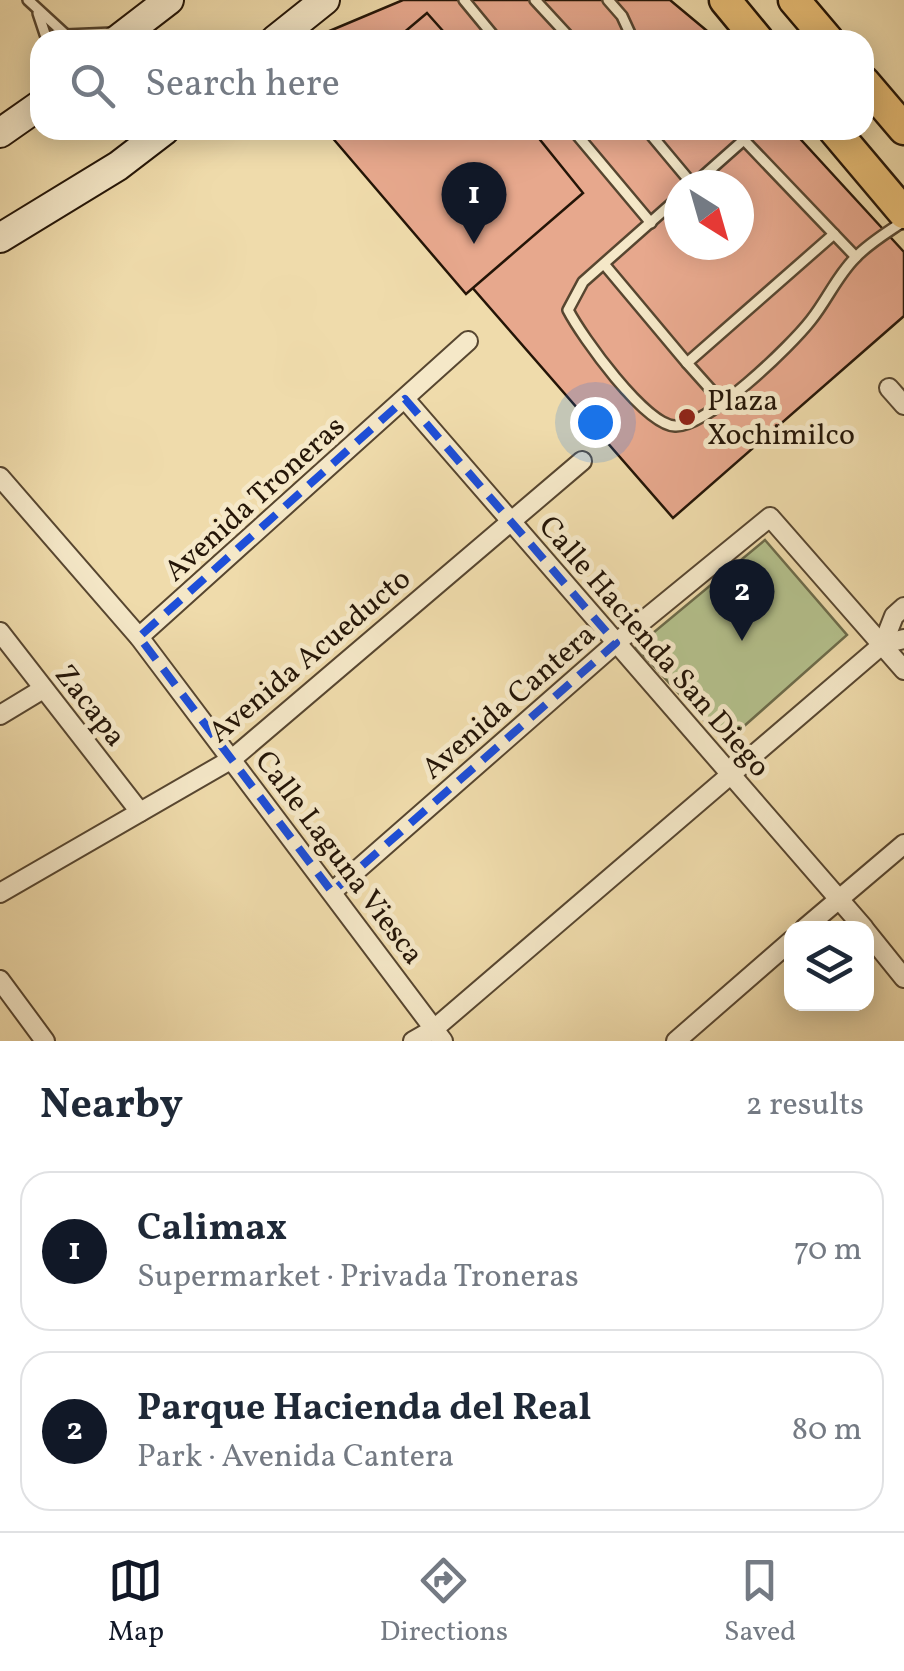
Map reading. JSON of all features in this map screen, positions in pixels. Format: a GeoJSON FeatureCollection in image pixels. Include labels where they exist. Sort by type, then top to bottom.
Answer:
{"type":"FeatureCollection","features":[{"type":"Feature","properties":{"kind":"main road"},"geometry":{"type":"LineString","coordinates":[[130,30],[169,0]]}},
{"type":"Feature","properties":{"kind":"main road"},"geometry":{"type":"LineString","coordinates":[[288,30],[324,0]]}},
{"type":"Feature","properties":{"kind":"main road"},"geometry":{"type":"LineString","coordinates":[[725,0],[750,30]]}},
{"type":"Feature","properties":{"kind":"main road"},"geometry":{"type":"LineString","coordinates":[[794,0],[820,30]]}},
{"type":"Feature","properties":{"kind":"main road"},"geometry":{"type":"LineString","coordinates":[[874,94],[903,130]]}},
{"type":"Feature","properties":{"kind":"main road"},"geometry":{"type":"LineString","coordinates":[[0,118],[30,100]]}},
{"type":"Feature","properties":{"kind":"main road"},"geometry":{"type":"LineString","coordinates":[[0,133],[30,103]]}},
{"type":"Feature","properties":{"kind":"main road"},"geometry":{"type":"LineString","coordinates":[[874,114],[903,130]]}},
{"type":"Feature","properties":{"kind":"main road"},"geometry":{"type":"LineString","coordinates":[[0,238],[108,173],[152,140]]}},
{"type":"Feature","properties":{"kind":"main road"},"geometry":{"type":"LineString","coordinates":[[842,140],[904,213]]}},
{"type":"Feature","properties":{"kind":"street","name":"Avenida Troneras"},"geometry":{"type":"LineString","coordinates":[[139,638],[468,341]]}},
{"type":"Feature","properties":{"kind":"street"},"geometry":{"type":"LineString","coordinates":[[889,388],[904,406]]}},
{"type":"Feature","properties":{"kind":"street","name":"Calle Hacienda San Diego"},"geometry":{"type":"LineString","coordinates":[[405,399],[858,921]]}},
{"type":"Feature","properties":{"kind":"street","name":"Avenida Acueducto"},"geometry":{"type":"LineString","coordinates":[[0,893],[232,758],[582,462]]}},
{"type":"Feature","properties":{"kind":"street","name":"Calle Laguna Viesca"},"geometry":{"type":"LineString","coordinates":[[0,477],[139,638],[438,1035]]}},
{"type":"Feature","properties":{"kind":"street","name":"Avenida Cantera"},"geometry":{"type":"LineString","coordinates":[[332,892],[616,643],[770,517],[883,644]]}},
{"type":"Feature","properties":{"kind":"street"},"geometry":{"type":"LineString","coordinates":[[413,1041],[438,1035],[731,773],[883,644],[894,616],[904,607]]}},
{"type":"Feature","properties":{"kind":"street","name":"Zacapa"},"geometry":{"type":"LineString","coordinates":[[0,632],[140,812]]}},
{"type":"Feature","properties":{"kind":"street"},"geometry":{"type":"LineString","coordinates":[[883,644],[904,640]]}},
{"type":"Feature","properties":{"kind":"street"},"geometry":{"type":"LineString","coordinates":[[883,644],[904,670]]}},
{"type":"Feature","properties":{"kind":"street"},"geometry":{"type":"LineString","coordinates":[[0,715],[43,689]]}},
{"type":"Feature","properties":{"kind":"street"},"geometry":{"type":"LineString","coordinates":[[813,921],[904,844]]}},
{"type":"Feature","properties":{"kind":"street","name":"Calle Hacienda San Diego"},"geometry":{"type":"LineString","coordinates":[[874,941],[904,978]]}},
{"type":"Feature","properties":{"kind":"street"},"geometry":{"type":"LineString","coordinates":[[676,1041],[784,947]]}},
{"type":"Feature","properties":{"kind":"street"},"geometry":{"type":"LineString","coordinates":[[0,980],[43,1040]]}},
{"type":"Feature","properties":{"kind":"lane"},"geometry":{"type":"LineString","coordinates":[[28,0],[57,30]]}},
{"type":"Feature","properties":{"kind":"lane"},"geometry":{"type":"LineString","coordinates":[[464,0],[489,30]]}},
{"type":"Feature","properties":{"kind":"lane"},"geometry":{"type":"LineString","coordinates":[[535,0],[563,30]]}},
{"type":"Feature","properties":{"kind":"lane"},"geometry":{"type":"LineString","coordinates":[[608,0],[628,30]]}},
{"type":"Feature","properties":{"kind":"lane"},"geometry":{"type":"LineString","coordinates":[[37,10],[44,30]]}},
{"type":"Feature","properties":{"kind":"lane"},"geometry":{"type":"LineString","coordinates":[[581,140],[651,222]]}},
{"type":"Feature","properties":{"kind":"lane"},"geometry":{"type":"LineString","coordinates":[[655,140],[693,185],[744,140],[856,256]]}},
{"type":"Feature","properties":{"kind":"lane"},"geometry":{"type":"LineString","coordinates":[[664,211],[604,264],[572,298],[568,310],[588,344],[638,402],[668,426],[680,427],[721,402],[808,324],[856,256],[904,221]]}},
{"type":"Feature","properties":{"kind":"lane"},"geometry":{"type":"LineString","coordinates":[[687,363],[834,234]]}},
{"type":"Feature","properties":{"kind":"lane"},"geometry":{"type":"LineString","coordinates":[[604,264],[721,402]]}},
{"type":"Feature","properties":{"kind":"highlighted area"},"geometry":{"type":"Polygon","coordinates":[[[405,399],[616,643],[332,892],[139,637],[405,399]]]}},
{"type":"Feature","properties":{"kind":"green space"},"geometry":{"type":"Polygon","coordinates":[[[765,540],[847,635],[725,743],[636,647],[765,540]]]}},
{"type":"Feature","properties":{"kind":"building"},"geometry":{"type":"Polygon","coordinates":[[[403,0],[670,0],[706,30],[332,30],[403,0]]]}},
{"type":"Feature","properties":{"kind":"building"},"geometry":{"type":"Polygon","coordinates":[[[427,13],[442,30],[407,30],[427,13]]]}},
{"type":"Feature","properties":{"kind":"building"},"geometry":{"type":"Polygon","coordinates":[[[334,140],[540,140],[583,193],[466,294],[334,140]]]}},
{"type":"Feature","properties":{"kind":"building","name":"Plaza Xochimilco"},"geometry":{"type":"Polygon","coordinates":[[[344,140],[801,140],[904,252],[904,316],[673,518],[344,140]]]}},
{"type":"Feature","properties":{"kind":"place","name":"Calimax"},"geometry":{"type":"Point","coordinates":[474,244]}},
{"type":"Feature","properties":{"kind":"place","name":"Plaza Xochimilco"},"geometry":{"type":"Point","coordinates":[687,417]}},
{"type":"Feature","properties":{"kind":"place","name":"Parque Hacienda del Real"},"geometry":{"type":"Point","coordinates":[742,641]}}]}
